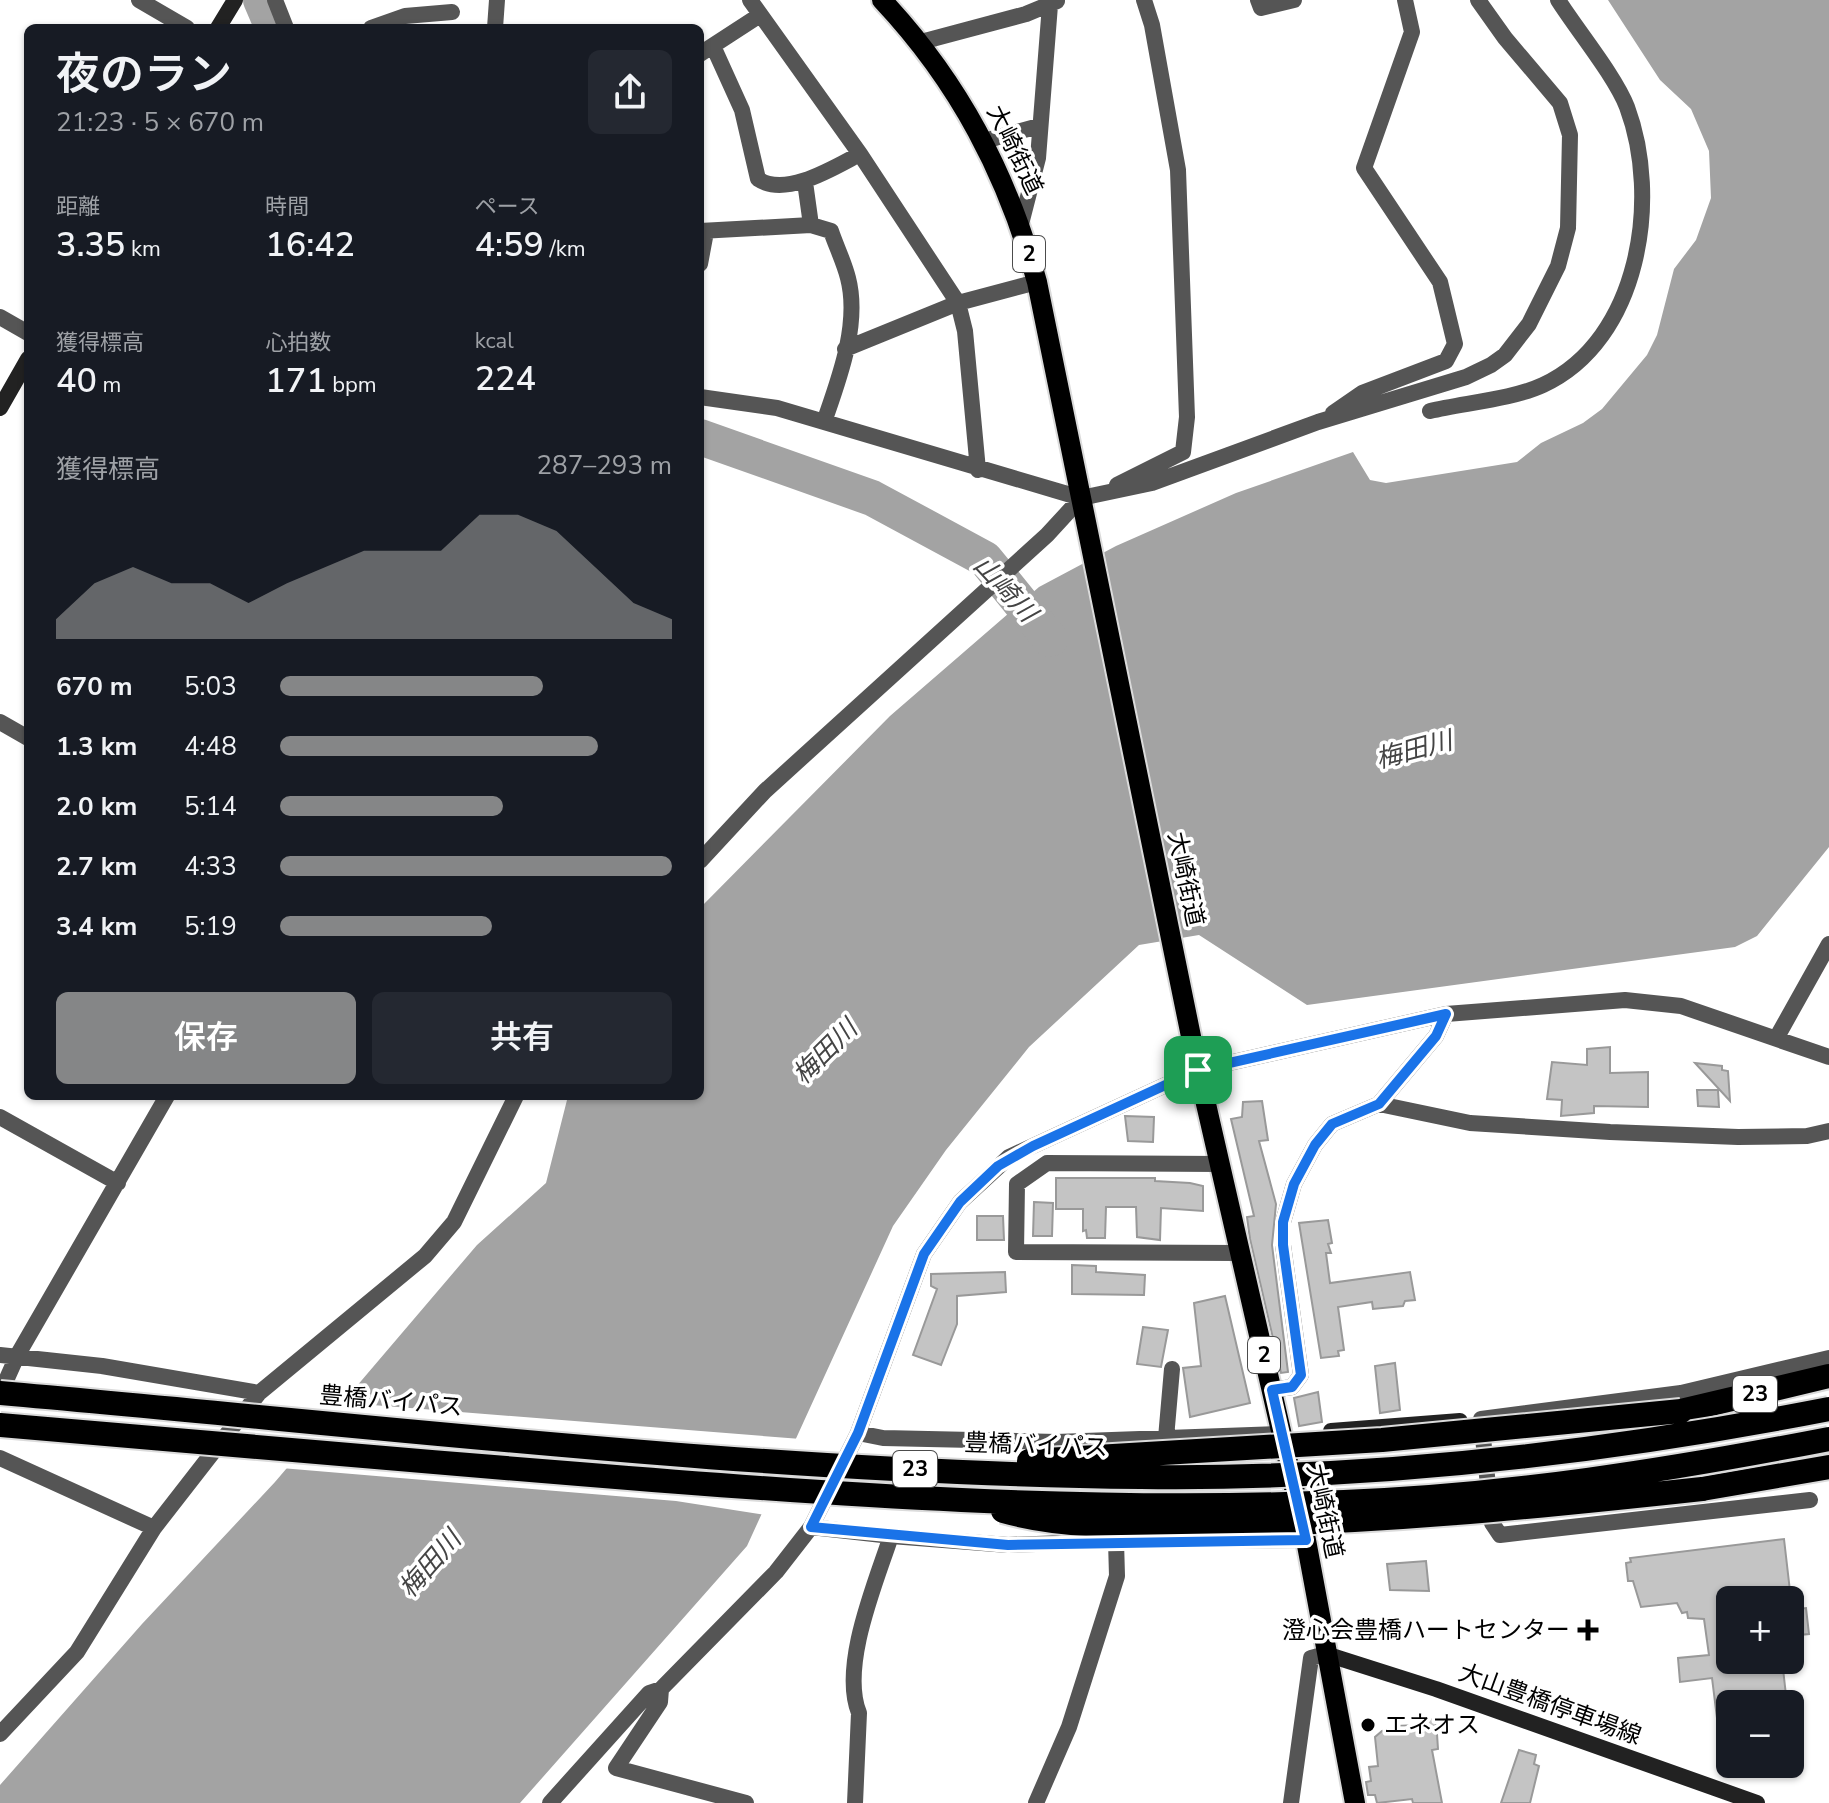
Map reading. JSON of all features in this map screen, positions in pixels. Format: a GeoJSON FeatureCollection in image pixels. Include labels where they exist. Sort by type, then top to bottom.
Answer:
{"type":"FeatureCollection","features":[{"type":"Feature","properties":{"kind":"highway","name":"23"},"geometry":{"type":"LineString","coordinates":[[948,1470],[1058,1458],[1497,1431],[1681,1411],[1829,1376]]}},
{"type":"Feature","properties":{"kind":"highway","name":"豊橋バイパス"},"geometry":{"type":"LineString","coordinates":[[0,1394],[834,1466],[1144,1478],[1365,1470],[1545,1455],[1691,1436],[1829,1409]]}},
{"type":"Feature","properties":{"kind":"highway","name":"23"},"geometry":{"type":"LineString","coordinates":[[0,1425],[841,1495],[1146,1505],[1346,1502],[1550,1484],[1697,1465],[1829,1439]]}},
{"type":"Feature","properties":{"kind":"highway","name":"23"},"geometry":{"type":"LineString","coordinates":[[970,1501],[1041,1521],[1248,1525],[1341,1522],[1702,1489],[1829,1467]]}},
{"type":"Feature","properties":{"kind":"main road"},"geometry":{"type":"LineString","coordinates":[[220,24],[235,0]]}},
{"type":"Feature","properties":{"kind":"main road","name":"大崎街道"},"geometry":{"type":"LineString","coordinates":[[882,0],[921,42],[984,141],[1021,224],[1037,282],[1088,497],[1091,545],[1197,1063],[1306,1540],[1355,1803]]}},
{"type":"Feature","properties":{"kind":"main road"},"geometry":{"type":"LineString","coordinates":[[0,408],[24,366]]}},
{"type":"Feature","properties":{"kind":"main road"},"geometry":{"type":"LineString","coordinates":[[1282,1434],[1481,1419]]}},
{"type":"Feature","properties":{"kind":"main road","name":"大山豊橋停車場線"},"geometry":{"type":"LineString","coordinates":[[1326,1654],[1436,1689],[1757,1803]]}},
{"type":"Feature","properties":{"kind":"street"},"geometry":{"type":"LineString","coordinates":[[139,0],[180,24]]}},
{"type":"Feature","properties":{"kind":"street"},"geometry":{"type":"LineString","coordinates":[[275,0],[284,24]]}},
{"type":"Feature","properties":{"kind":"street"},"geometry":{"type":"LineString","coordinates":[[495,24],[497,0]]}},
{"type":"Feature","properties":{"kind":"street"},"geometry":{"type":"LineString","coordinates":[[750,0],[860,154],[958,303],[965,331],[978,470]]}},
{"type":"Feature","properties":{"kind":"street"},"geometry":{"type":"LineString","coordinates":[[704,857],[765,791],[1088,497],[1183,452],[1187,417],[1178,170],[1155,39],[1144,0]]}},
{"type":"Feature","properties":{"kind":"street"},"geometry":{"type":"LineString","coordinates":[[1258,0],[1261,8],[1294,0]]}},
{"type":"Feature","properties":{"kind":"street"},"geometry":{"type":"LineString","coordinates":[[1318,422],[1362,393],[1446,361],[1455,344],[1440,282],[1364,168],[1412,32],[1405,0]]}},
{"type":"Feature","properties":{"kind":"street"},"geometry":{"type":"LineString","coordinates":[[704,398],[777,408],[978,470],[1088,497],[1152,483],[1318,422],[1466,377],[1491,365],[1505,355],[1529,324],[1558,266],[1568,228],[1570,135],[1560,103],[1505,38],[1478,0]]}},
{"type":"Feature","properties":{"kind":"street"},"geometry":{"type":"LineString","coordinates":[[1430,411],[1541,386],[1568,371],[1611,323],[1628,284],[1638,234],[1643,184],[1641,150],[1626,103],[1558,0]]}},
{"type":"Feature","properties":{"kind":"street"},"geometry":{"type":"LineString","coordinates":[[921,42],[1055,2],[1039,126],[1038,158],[1021,224]]}},
{"type":"Feature","properties":{"kind":"street"},"geometry":{"type":"LineString","coordinates":[[382,24],[405,16],[452,12]]}},
{"type":"Feature","properties":{"kind":"street"},"geometry":{"type":"LineString","coordinates":[[760,15],[707,50],[742,110],[758,179],[764,183],[805,182],[860,154]]}},
{"type":"Feature","properties":{"kind":"street"},"geometry":{"type":"LineString","coordinates":[[984,141],[1039,126]]}},
{"type":"Feature","properties":{"kind":"street"},"geometry":{"type":"LineString","coordinates":[[805,182],[811,225]]}},
{"type":"Feature","properties":{"kind":"street"},"geometry":{"type":"LineString","coordinates":[[704,232],[811,225],[831,231],[849,280],[851,316],[824,422]]}},
{"type":"Feature","properties":{"kind":"street"},"geometry":{"type":"LineString","coordinates":[[845,349],[958,303],[1037,282]]}},
{"type":"Feature","properties":{"kind":"street"},"geometry":{"type":"LineString","coordinates":[[0,317],[24,331]]}},
{"type":"Feature","properties":{"kind":"street"},"geometry":{"type":"LineString","coordinates":[[0,722],[24,736]]}},
{"type":"Feature","properties":{"kind":"street"},"geometry":{"type":"LineString","coordinates":[[1777,1037],[1829,944]]}},
{"type":"Feature","properties":{"kind":"street"},"geometry":{"type":"LineString","coordinates":[[550,1803],[649,1693],[661,1689],[776,1572],[811,1527],[858,1433],[924,1254],[960,1202],[1009,1157],[1197,1063],[1446,1014],[1625,1000],[1681,1006],[1829,1057]]}},
{"type":"Feature","properties":{"kind":"street"},"geometry":{"type":"LineString","coordinates":[[1272,1390],[1292,1387],[1301,1375],[1283,1245],[1283,1222],[1294,1184],[1315,1145],[1332,1124],[1379,1104],[1436,1036],[1446,1014]]}},
{"type":"Feature","properties":{"kind":"street"},"geometry":{"type":"LineString","coordinates":[[0,1394],[8,1356],[118,1183],[165,1100]]}},
{"type":"Feature","properties":{"kind":"street"},"geometry":{"type":"LineString","coordinates":[[0,1734],[77,1652],[154,1528],[259,1393],[425,1256],[454,1222],[514,1100]]}},
{"type":"Feature","properties":{"kind":"street"},"geometry":{"type":"LineString","coordinates":[[1379,1104],[1470,1123],[1610,1132],[1738,1137],[1807,1136],[1829,1131]]}},
{"type":"Feature","properties":{"kind":"street"},"geometry":{"type":"LineString","coordinates":[[0,1117],[118,1183]]}},
{"type":"Feature","properties":{"kind":"street"},"geometry":{"type":"LineString","coordinates":[[1220,1164],[1047,1163],[1017,1184],[1016,1252],[1240,1253]]}},
{"type":"Feature","properties":{"kind":"street"},"geometry":{"type":"LineString","coordinates":[[8,1356],[102,1366],[259,1393]]}},
{"type":"Feature","properties":{"kind":"street"},"geometry":{"type":"LineString","coordinates":[[1810,1500],[1500,1535],[1492,1523],[1481,1419],[1681,1393],[1829,1358]]}},
{"type":"Feature","properties":{"kind":"street"},"geometry":{"type":"LineString","coordinates":[[1166,1438],[1172,1369]]}},
{"type":"Feature","properties":{"kind":"street"},"geometry":{"type":"LineString","coordinates":[[858,1433],[883,1438],[1056,1442],[1282,1434]]}},
{"type":"Feature","properties":{"kind":"street"},"geometry":{"type":"LineString","coordinates":[[0,1458],[154,1528]]}},
{"type":"Feature","properties":{"kind":"street"},"geometry":{"type":"LineString","coordinates":[[811,1527],[1008,1545],[1306,1540]]}},
{"type":"Feature","properties":{"kind":"street"},"geometry":{"type":"LineString","coordinates":[[855,1803],[859,1713],[854,1701],[857,1655],[891,1536]]}},
{"type":"Feature","properties":{"kind":"street"},"geometry":{"type":"LineString","coordinates":[[1036,1803],[1069,1727],[1117,1576],[1116,1541]]}},
{"type":"Feature","properties":{"kind":"street"},"geometry":{"type":"LineString","coordinates":[[1291,1803],[1311,1658],[1326,1654]]}},
{"type":"Feature","properties":{"kind":"street"},"geometry":{"type":"LineString","coordinates":[[661,1689],[660,1702],[616,1768],[746,1803]]}},
{"type":"Feature","properties":{"kind":"water","name":"梅田川"},"geometry":{"type":"Polygon","coordinates":[[[1608,0],[1829,0],[1829,847],[1757,936],[1735,947],[1307,1005],[1199,935],[1139,945],[1029,1047],[946,1150],[893,1226],[747,1546],[520,1803],[0,1803],[0,1785],[142,1624],[275,1482],[477,1245],[546,1183],[567,1100],[704,1100],[704,904],[890,716],[1039,587],[1116,546],[1236,493],[1353,452],[1370,480],[1386,483],[1517,462],[1541,443],[1583,423],[1602,409],[1647,355],[1657,335],[1674,269],[1696,240],[1711,198],[1709,151],[1691,109],[1660,80],[1608,0]]]}},
{"type":"Feature","properties":{"kind":"pier"},"geometry":{"type":"Polygon","coordinates":[[[335,1402],[801,1439],[766,1515],[676,1501],[281,1468],[335,1402]]]}},
{"type":"Feature","properties":{"kind":"building"},"geometry":{"type":"Polygon","coordinates":[[[1610,1047],[1610,1073],[1648,1072],[1648,1107],[1594,1106],[1594,1113],[1561,1116],[1562,1100],[1547,1099],[1552,1062],[1587,1065],[1587,1049],[1610,1047]]]}},
{"type":"Feature","properties":{"kind":"building"},"geometry":{"type":"Polygon","coordinates":[[[1695,1063],[1722,1066],[1722,1070],[1728,1071],[1730,1101],[1695,1063]]]}},
{"type":"Feature","properties":{"kind":"building"},"geometry":{"type":"Polygon","coordinates":[[[1697,1090],[1718,1090],[1719,1107],[1698,1106],[1697,1090]]]}},
{"type":"Feature","properties":{"kind":"building"},"geometry":{"type":"Polygon","coordinates":[[[1262,1101],[1268,1140],[1259,1141],[1276,1204],[1272,1245],[1288,1372],[1281,1373],[1250,1239],[1247,1217],[1254,1216],[1231,1119],[1242,1117],[1243,1102],[1262,1101]]]}},
{"type":"Feature","properties":{"kind":"building"},"geometry":{"type":"Polygon","coordinates":[[[1125,1116],[1154,1117],[1153,1142],[1128,1141],[1125,1116]]]}},
{"type":"Feature","properties":{"kind":"building"},"geometry":{"type":"Polygon","coordinates":[[[1056,1178],[1155,1178],[1155,1181],[1190,1183],[1203,1186],[1203,1211],[1161,1208],[1160,1240],[1137,1237],[1136,1207],[1106,1207],[1105,1238],[1087,1238],[1086,1230],[1083,1231],[1083,1209],[1056,1209],[1056,1178]]]}},
{"type":"Feature","properties":{"kind":"building"},"geometry":{"type":"Polygon","coordinates":[[[1034,1202],[1053,1203],[1052,1236],[1033,1236],[1034,1202]]]}},
{"type":"Feature","properties":{"kind":"building"},"geometry":{"type":"Polygon","coordinates":[[[977,1216],[1003,1216],[1004,1240],[977,1240],[977,1216]]]}},
{"type":"Feature","properties":{"kind":"building"},"geometry":{"type":"Polygon","coordinates":[[[1328,1220],[1332,1243],[1328,1244],[1331,1253],[1326,1253],[1330,1283],[1410,1272],[1415,1300],[1405,1301],[1403,1306],[1373,1309],[1372,1302],[1338,1307],[1344,1350],[1338,1351],[1339,1356],[1321,1358],[1299,1223],[1328,1220]]]}},
{"type":"Feature","properties":{"kind":"building"},"geometry":{"type":"Polygon","coordinates":[[[1072,1265],[1096,1266],[1096,1272],[1145,1275],[1144,1295],[1072,1294],[1072,1265]]]}},
{"type":"Feature","properties":{"kind":"building"},"geometry":{"type":"Polygon","coordinates":[[[1005,1272],[1006,1292],[957,1296],[957,1324],[941,1365],[913,1355],[937,1289],[931,1286],[931,1274],[1005,1272]]]}},
{"type":"Feature","properties":{"kind":"building"},"geometry":{"type":"Polygon","coordinates":[[[1225,1296],[1250,1403],[1190,1417],[1183,1368],[1201,1366],[1194,1303],[1225,1296]]]}},
{"type":"Feature","properties":{"kind":"building"},"geometry":{"type":"Polygon","coordinates":[[[1143,1327],[1168,1330],[1161,1367],[1137,1364],[1143,1327]]]}},
{"type":"Feature","properties":{"kind":"building"},"geometry":{"type":"Polygon","coordinates":[[[1395,1363],[1400,1410],[1380,1413],[1375,1366],[1395,1363]]]}},
{"type":"Feature","properties":{"kind":"building"},"geometry":{"type":"Polygon","coordinates":[[[1318,1392],[1322,1422],[1299,1426],[1294,1398],[1318,1392]]]}},
{"type":"Feature","properties":{"kind":"building"},"geometry":{"type":"Polygon","coordinates":[[[1784,1539],[1789,1586],[1716,1586],[1716,1674],[1784,1674],[1785,1690],[1716,1690],[1716,1710],[1712,1678],[1680,1682],[1678,1658],[1709,1655],[1704,1619],[1688,1618],[1687,1612],[1682,1613],[1677,1603],[1641,1607],[1633,1581],[1628,1581],[1626,1563],[1631,1562],[1630,1558],[1784,1539]]]}},
{"type":"Feature","properties":{"kind":"building"},"geometry":{"type":"Polygon","coordinates":[[[1426,1561],[1429,1591],[1390,1590],[1387,1564],[1426,1561]]]}},
{"type":"Feature","properties":{"kind":"building"},"geometry":{"type":"Polygon","coordinates":[[[1804,1608],[1809,1634],[1804,1635],[1804,1608]]]}},
{"type":"Feature","properties":{"kind":"building"},"geometry":{"type":"Polygon","coordinates":[[[1436,1719],[1438,1749],[1432,1750],[1442,1803],[1413,1803],[1412,1799],[1377,1803],[1375,1795],[1368,1795],[1366,1782],[1371,1781],[1369,1767],[1378,1766],[1375,1737],[1382,1731],[1396,1729],[1396,1726],[1420,1725],[1419,1720],[1436,1719]]]}},
{"type":"Feature","properties":{"kind":"building"},"geometry":{"type":"Polygon","coordinates":[[[1519,1750],[1536,1755],[1534,1764],[1539,1766],[1530,1803],[1501,1803],[1519,1750]]]}},
{"type":"Feature","properties":{"kind":"waterway","name":"山崎川"},"geometry":{"type":"LineString","coordinates":[[261,0],[271,24]]}},
{"type":"Feature","properties":{"kind":"waterway","name":"山崎川"},"geometry":{"type":"LineString","coordinates":[[704,438],[872,498],[985,559],[1050,639]]}},
{"type":"Feature","properties":{"kind":"place","name":"澄心会豊橋ハートセンター"},"geometry":{"type":"Point","coordinates":[1588,1630]}},
{"type":"Feature","properties":{"kind":"place","name":"エネオス"},"geometry":{"type":"Point","coordinates":[1368,1725]}},
{"type":"Feature","properties":{"kind":"route"},"geometry":{"type":"LineString","coordinates":[[1446,1014],[1436,1036],[1379,1104],[1341,1117],[1315,1145],[1294,1184],[1283,1222],[1287,1280],[1301,1375],[1292,1387],[1272,1390],[1306,1540],[1008,1545],[811,1527],[858,1433],[924,1254],[960,1202],[1009,1157],[1198,1070],[1446,1014]]}}]}
